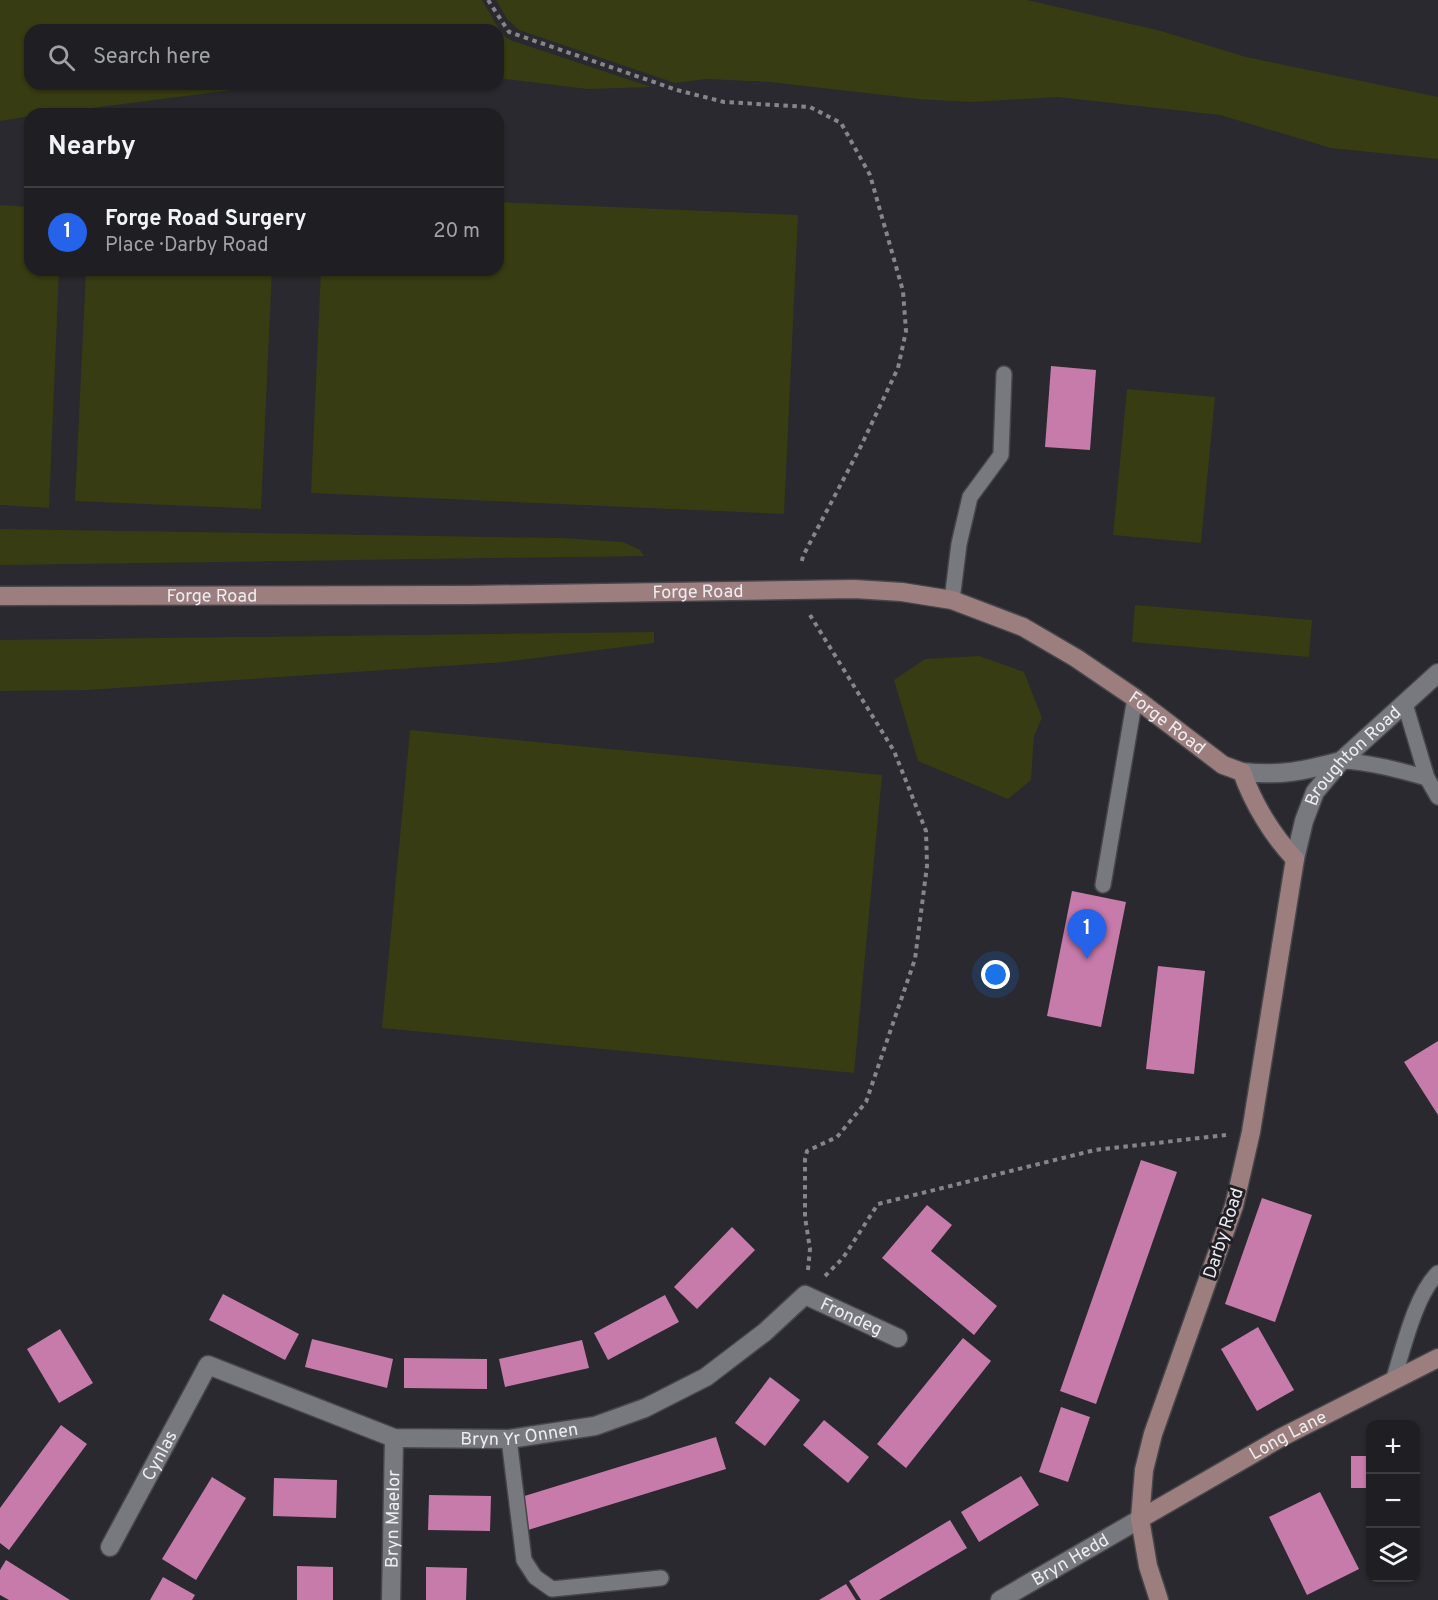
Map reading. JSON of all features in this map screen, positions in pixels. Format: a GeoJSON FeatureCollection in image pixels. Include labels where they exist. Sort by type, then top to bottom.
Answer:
{"type":"FeatureCollection","features":[{"type":"Feature","properties":{"kind":"street","name":"Forge Road"},"geometry":{"type":"LineString","coordinates":[[0,596],[470,595],[854,589],[902,592],[952,600],[1023,627],[1076,658],[1135,698],[1223,765],[1242,772]]}},
{"type":"Feature","properties":{"kind":"street","name":"Broughton Road"},"geometry":{"type":"LineString","coordinates":[[1295,859],[1304,821],[1316,792],[1341,761],[1438,673]]}},
{"type":"Feature","properties":{"kind":"street"},"geometry":{"type":"LineString","coordinates":[[1295,859],[1281,844],[1265,818],[1249,791],[1242,772],[1285,774],[1341,761]]}},
{"type":"Feature","properties":{"kind":"street","name":"Darby Road"},"geometry":{"type":"LineString","coordinates":[[1159,1600],[1148,1566],[1140,1519],[1144,1470],[1153,1434],[1234,1206],[1251,1132],[1295,859]]}},
{"type":"Feature","properties":{"kind":"street","name":"Frondeg"},"geometry":{"type":"LineString","coordinates":[[805,1295],[898,1338]]}},
{"type":"Feature","properties":{"kind":"street","name":"Bryn Yr Onnen"},"geometry":{"type":"LineString","coordinates":[[208,1365],[394,1437],[509,1439],[595,1426],[645,1408],[706,1377],[765,1332],[805,1295]]}},
{"type":"Feature","properties":{"kind":"street","name":"Long Lane"},"geometry":{"type":"LineString","coordinates":[[1140,1519],[1282,1437],[1438,1358]]}},
{"type":"Feature","properties":{"kind":"street","name":"Cynlas"},"geometry":{"type":"LineString","coordinates":[[110,1547],[208,1365]]}},
{"type":"Feature","properties":{"kind":"street","name":"Bryn Maelor"},"geometry":{"type":"LineString","coordinates":[[391,1600],[394,1437]]}},
{"type":"Feature","properties":{"kind":"street","name":"Bryn Hedd"},"geometry":{"type":"LineString","coordinates":[[1000,1600],[1140,1519]]}},
{"type":"Feature","properties":{"kind":"lane"},"geometry":{"type":"LineString","coordinates":[[952,600],[959,544],[970,497],[1001,455],[1004,374]]}},
{"type":"Feature","properties":{"kind":"lane"},"geometry":{"type":"LineString","coordinates":[[1103,885],[1135,698]]}},
{"type":"Feature","properties":{"kind":"lane"},"geometry":{"type":"LineString","coordinates":[[1405,704],[1427,778],[1438,797]]}},
{"type":"Feature","properties":{"kind":"lane"},"geometry":{"type":"LineString","coordinates":[[1341,761],[1356,761],[1427,778]]}},
{"type":"Feature","properties":{"kind":"lane"},"geometry":{"type":"LineString","coordinates":[[1393,1381],[1417,1308],[1431,1279],[1438,1273]]}},
{"type":"Feature","properties":{"kind":"lane"},"geometry":{"type":"LineString","coordinates":[[509,1439],[524,1560],[535,1577],[552,1589],[661,1578]]}},
{"type":"Feature","properties":{"kind":"path"},"geometry":{"type":"LineString","coordinates":[[488,0],[504,24]]}},
{"type":"Feature","properties":{"kind":"path"},"geometry":{"type":"LineString","coordinates":[[504,24],[509,32],[677,90],[724,102],[810,106],[841,123],[870,175],[903,291],[906,331],[898,368],[861,446],[803,556],[795,590],[894,751],[926,831],[927,866],[915,959],[866,1102],[837,1137],[807,1151],[805,1217],[810,1249],[805,1295]]}},
{"type":"Feature","properties":{"kind":"path"},"geometry":{"type":"LineString","coordinates":[[805,1295],[843,1257],[878,1204],[1095,1150],[1251,1132]]}},
{"type":"Feature","properties":{"kind":"green space"},"geometry":{"type":"Polygon","coordinates":[[[0,0],[482,0],[496,24],[24,24],[24,90],[232,90],[92,108],[24,108],[24,117],[0,121],[0,0]]]}},
{"type":"Feature","properties":{"kind":"green space"},"geometry":{"type":"Polygon","coordinates":[[[496,0],[1027,0],[1161,31],[1246,57],[1438,97],[1438,159],[1331,148],[1220,115],[1058,97],[970,102],[918,99],[770,82],[706,79],[675,83],[519,30],[507,19],[496,0]]]}},
{"type":"Feature","properties":{"kind":"green space"},"geometry":{"type":"Polygon","coordinates":[[[504,36],[510,40],[651,87],[587,89],[504,79],[504,36]]]}},
{"type":"Feature","properties":{"kind":"green space"},"geometry":{"type":"Polygon","coordinates":[[[504,202],[798,215],[784,514],[311,493],[321,276],[504,276],[504,202]]]}},
{"type":"Feature","properties":{"kind":"green space"},"geometry":{"type":"Polygon","coordinates":[[[0,205],[24,207],[24,276],[59,276],[49,508],[0,505],[0,205]]]}},
{"type":"Feature","properties":{"kind":"green space"},"geometry":{"type":"Polygon","coordinates":[[[86,276],[272,276],[261,509],[75,501],[86,276]]]}},
{"type":"Feature","properties":{"kind":"green space"},"geometry":{"type":"Polygon","coordinates":[[[1127,389],[1215,397],[1201,543],[1113,535],[1127,389]]]}},
{"type":"Feature","properties":{"kind":"green space"},"geometry":{"type":"Polygon","coordinates":[[[0,529],[562,538],[623,542],[640,550],[644,556],[0,565],[0,529]]]}},
{"type":"Feature","properties":{"kind":"green space"},"geometry":{"type":"Polygon","coordinates":[[[1135,605],[1312,620],[1309,657],[1132,642],[1135,605]]]}},
{"type":"Feature","properties":{"kind":"green space"},"geometry":{"type":"Polygon","coordinates":[[[654,632],[654,643],[504,662],[87,690],[0,691],[0,640],[654,632]]]}},
{"type":"Feature","properties":{"kind":"green space"},"geometry":{"type":"Polygon","coordinates":[[[979,656],[1024,672],[1042,718],[1034,736],[1031,780],[1008,799],[918,761],[894,680],[925,659],[979,656]]]}},
{"type":"Feature","properties":{"kind":"green space"},"geometry":{"type":"Polygon","coordinates":[[[410,730],[882,775],[854,1073],[382,1028],[410,730]]]}},
{"type":"Feature","properties":{"kind":"building"},"geometry":{"type":"Polygon","coordinates":[[[1051,366],[1096,370],[1090,450],[1045,447],[1051,366]]]}},
{"type":"Feature","properties":{"kind":"building"},"geometry":{"type":"Polygon","coordinates":[[[1072,891],[1126,902],[1101,1027],[1047,1016],[1072,891]]]}},
{"type":"Feature","properties":{"kind":"building"},"geometry":{"type":"Polygon","coordinates":[[[1158,966],[1205,971],[1194,1074],[1146,1069],[1158,966]]]}},
{"type":"Feature","properties":{"kind":"building"},"geometry":{"type":"Polygon","coordinates":[[[1438,1041],[1438,1115],[1404,1062],[1438,1041]]]}},
{"type":"Feature","properties":{"kind":"building"},"geometry":{"type":"Polygon","coordinates":[[[1141,1160],[1177,1172],[1096,1404],[1060,1391],[1141,1160]]]}},
{"type":"Feature","properties":{"kind":"building"},"geometry":{"type":"Polygon","coordinates":[[[1262,1198],[1312,1215],[1275,1322],[1225,1304],[1262,1198]]]}},
{"type":"Feature","properties":{"kind":"building"},"geometry":{"type":"Polygon","coordinates":[[[927,1205],[952,1225],[931,1251],[997,1306],[974,1335],[882,1258],[927,1205]]]}},
{"type":"Feature","properties":{"kind":"building"},"geometry":{"type":"Polygon","coordinates":[[[732,1227],[755,1250],[697,1309],[674,1287],[732,1227]]]}},
{"type":"Feature","properties":{"kind":"building"},"geometry":{"type":"Polygon","coordinates":[[[223,1294],[299,1334],[285,1360],[209,1320],[223,1294]]]}},
{"type":"Feature","properties":{"kind":"building"},"geometry":{"type":"Polygon","coordinates":[[[665,1295],[679,1322],[608,1360],[594,1333],[665,1295]]]}},
{"type":"Feature","properties":{"kind":"building"},"geometry":{"type":"Polygon","coordinates":[[[1258,1327],[1294,1390],[1257,1411],[1221,1349],[1258,1327]]]}},
{"type":"Feature","properties":{"kind":"building"},"geometry":{"type":"Polygon","coordinates":[[[60,1329],[93,1383],[59,1403],[27,1349],[60,1329]]]}},
{"type":"Feature","properties":{"kind":"building"},"geometry":{"type":"Polygon","coordinates":[[[963,1338],[991,1361],[906,1468],[877,1444],[963,1338]]]}},
{"type":"Feature","properties":{"kind":"building"},"geometry":{"type":"Polygon","coordinates":[[[312,1339],[393,1359],[387,1388],[305,1367],[312,1339]]]}},
{"type":"Feature","properties":{"kind":"building"},"geometry":{"type":"Polygon","coordinates":[[[582,1340],[589,1368],[505,1387],[499,1359],[582,1340]]]}},
{"type":"Feature","properties":{"kind":"building"},"geometry":{"type":"Polygon","coordinates":[[[404,1358],[487,1359],[487,1389],[404,1388],[404,1358]]]}},
{"type":"Feature","properties":{"kind":"building"},"geometry":{"type":"Polygon","coordinates":[[[770,1377],[800,1400],[765,1446],[735,1423],[770,1377]]]}},
{"type":"Feature","properties":{"kind":"building"},"geometry":{"type":"Polygon","coordinates":[[[1061,1407],[1090,1417],[1068,1482],[1039,1472],[1061,1407]]]}},
{"type":"Feature","properties":{"kind":"building"},"geometry":{"type":"Polygon","coordinates":[[[824,1420],[869,1457],[848,1483],[803,1445],[824,1420]]]}},
{"type":"Feature","properties":{"kind":"building"},"geometry":{"type":"Polygon","coordinates":[[[61,1425],[87,1444],[9,1550],[0,1543],[0,1508],[61,1425]]]}},
{"type":"Feature","properties":{"kind":"building"},"geometry":{"type":"Polygon","coordinates":[[[716,1437],[726,1469],[528,1530],[518,1498],[716,1437]]]}},
{"type":"Feature","properties":{"kind":"building"},"geometry":{"type":"Polygon","coordinates":[[[1351,1456],[1366,1456],[1366,1488],[1351,1488],[1351,1456]]]}},
{"type":"Feature","properties":{"kind":"building"},"geometry":{"type":"Polygon","coordinates":[[[1021,1476],[1039,1505],[979,1542],[961,1512],[1021,1476]]]}},
{"type":"Feature","properties":{"kind":"building"},"geometry":{"type":"Polygon","coordinates":[[[212,1477],[246,1498],[196,1580],[162,1559],[212,1477]]]}},
{"type":"Feature","properties":{"kind":"building"},"geometry":{"type":"Polygon","coordinates":[[[274,1478],[337,1480],[336,1518],[273,1516],[274,1478]]]}},
{"type":"Feature","properties":{"kind":"building"},"geometry":{"type":"Polygon","coordinates":[[[1320,1492],[1359,1569],[1307,1595],[1269,1517],[1320,1492]]]}},
{"type":"Feature","properties":{"kind":"building"},"geometry":{"type":"Polygon","coordinates":[[[429,1495],[491,1496],[490,1531],[428,1530],[429,1495]]]}},
{"type":"Feature","properties":{"kind":"building"},"geometry":{"type":"Polygon","coordinates":[[[950,1520],[967,1548],[879,1600],[861,1600],[849,1581],[950,1520]]]}},
{"type":"Feature","properties":{"kind":"building"},"geometry":{"type":"Polygon","coordinates":[[[6,1560],[70,1600],[9,1600],[0,1595],[0,1570],[6,1560]]]}},
{"type":"Feature","properties":{"kind":"building"},"geometry":{"type":"Polygon","coordinates":[[[297,1566],[333,1567],[333,1600],[297,1600],[297,1566]]]}},
{"type":"Feature","properties":{"kind":"building"},"geometry":{"type":"Polygon","coordinates":[[[426,1567],[467,1568],[466,1600],[426,1600],[426,1567]]]}},
{"type":"Feature","properties":{"kind":"building"},"geometry":{"type":"Polygon","coordinates":[[[163,1577],[195,1595],[192,1600],[150,1600],[163,1577]]]}},
{"type":"Feature","properties":{"kind":"building"},"geometry":{"type":"Polygon","coordinates":[[[846,1584],[856,1600],[819,1600],[846,1584]]]}},
{"type":"Feature","properties":{"kind":"place","name":"Forge Road Surgery"},"geometry":{"type":"Point","coordinates":[1087,959]}}]}
